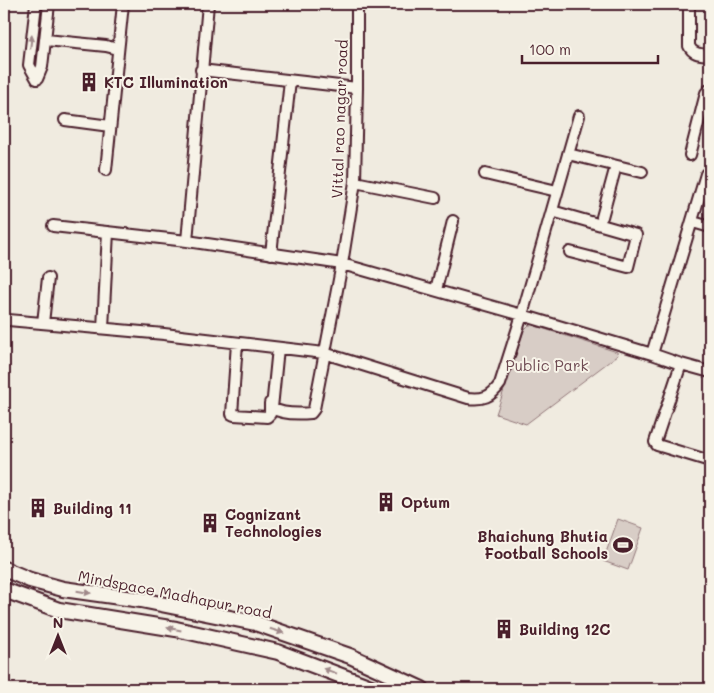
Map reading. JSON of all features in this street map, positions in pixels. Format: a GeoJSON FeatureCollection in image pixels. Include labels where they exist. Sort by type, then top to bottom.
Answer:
{"type":"FeatureCollection","features":[{"type":"Feature","properties":{"kind":"street"},"geometry":{"type":"LineString","coordinates":[[36,4],[28,65],[37,79],[42,67],[49,4]]}},
{"type":"Feature","properties":{"kind":"street"},"geometry":{"type":"LineString","coordinates":[[106,170],[123,4]]}},
{"type":"Feature","properties":{"kind":"street"},"geometry":{"type":"LineString","coordinates":[[187,241],[208,4]]}},
{"type":"Feature","properties":{"kind":"street","name":"Vittal rao nagar road"},"geometry":{"type":"LineString","coordinates":[[276,347],[272,408],[286,412],[312,413],[342,264],[355,182],[357,4]]}},
{"type":"Feature","properties":{"kind":"street"},"geometry":{"type":"LineString","coordinates":[[689,4],[689,46],[695,53],[710,55]]}},
{"type":"Feature","properties":{"kind":"street"},"geometry":{"type":"LineString","coordinates":[[46,40],[118,49]]}},
{"type":"Feature","properties":{"kind":"street"},"geometry":{"type":"LineString","coordinates":[[201,70],[357,88]]}},
{"type":"Feature","properties":{"kind":"street"},"geometry":{"type":"LineString","coordinates":[[271,254],[290,81]]}},
{"type":"Feature","properties":{"kind":"street"},"geometry":{"type":"LineString","coordinates":[[690,155],[706,93],[710,89]]}},
{"type":"Feature","properties":{"kind":"street"},"geometry":{"type":"LineString","coordinates":[[8,320],[103,328],[324,353],[468,398],[478,400],[487,398],[495,392],[500,384],[522,315],[579,116]]}},
{"type":"Feature","properties":{"kind":"street"},"geometry":{"type":"LineString","coordinates":[[65,120],[110,126]]}},
{"type":"Feature","properties":{"kind":"street"},"geometry":{"type":"LineString","coordinates":[[568,154],[642,172]]}},
{"type":"Feature","properties":{"kind":"street"},"geometry":{"type":"LineString","coordinates":[[602,217],[616,166]]}},
{"type":"Feature","properties":{"kind":"street"},"geometry":{"type":"LineString","coordinates":[[485,174],[557,191]]}},
{"type":"Feature","properties":{"kind":"street"},"geometry":{"type":"LineString","coordinates":[[652,354],[706,174]]}},
{"type":"Feature","properties":{"kind":"street"},"geometry":{"type":"LineString","coordinates":[[355,182],[435,198]]}},
{"type":"Feature","properties":{"kind":"street"},"geometry":{"type":"LineString","coordinates":[[552,211],[637,236],[628,267],[570,252]]}},
{"type":"Feature","properties":{"kind":"street"},"geometry":{"type":"LineString","coordinates":[[436,290],[453,221]]}},
{"type":"Feature","properties":{"kind":"street"},"geometry":{"type":"LineString","coordinates":[[693,222],[710,227]]}},
{"type":"Feature","properties":{"kind":"street"},"geometry":{"type":"LineString","coordinates":[[53,226],[187,241],[342,264],[522,315],[710,372]]}},
{"type":"Feature","properties":{"kind":"street"},"geometry":{"type":"LineString","coordinates":[[103,328],[108,232]]}},
{"type":"Feature","properties":{"kind":"street"},"geometry":{"type":"LineString","coordinates":[[43,323],[48,278]]}},
{"type":"Feature","properties":{"kind":"street"},"geometry":{"type":"LineString","coordinates":[[237,343],[232,414],[234,415],[267,417],[269,415],[276,347]]}},
{"type":"Feature","properties":{"kind":"street"},"geometry":{"type":"LineString","coordinates":[[681,364],[656,442],[657,445],[710,461]]}},
{"type":"Feature","properties":{"kind":"street","name":"Mindspace Madhapur road"},"geometry":{"type":"LineString","coordinates":[[4,569],[30,580],[63,589],[141,600],[255,623],[350,656],[422,689]]}},
{"type":"Feature","properties":{"kind":"street","name":"Mindspace Madhapur road"},"geometry":{"type":"LineString","coordinates":[[59,610],[63,589]]}},
{"type":"Feature","properties":{"kind":"street"},"geometry":{"type":"LineString","coordinates":[[4,590],[59,610],[176,630],[278,652],[376,689]]}},
{"type":"Feature","properties":{"kind":"green space","name":"Public Park"},"geometry":{"type":"Polygon","coordinates":[[[529,325],[617,352],[618,355],[526,424],[496,414],[524,330],[529,325]]]}},
{"type":"Feature","properties":{"kind":"green space","name":"Bhaichung Bhutia Football Schools"},"geometry":{"type":"Polygon","coordinates":[[[618,519],[643,528],[628,570],[603,561],[618,519]]]}},
{"type":"Feature","properties":{"kind":"place","name":"KTC Illumination"},"geometry":{"type":"Point","coordinates":[89,82]}},
{"type":"Feature","properties":{"kind":"place","name":"Optum"},"geometry":{"type":"Point","coordinates":[386,502]}},
{"type":"Feature","properties":{"kind":"place","name":"Building 11"},"geometry":{"type":"Point","coordinates":[38,508]}},
{"type":"Feature","properties":{"kind":"place","name":"Cognizant Technologies"},"geometry":{"type":"Point","coordinates":[210,523]}},
{"type":"Feature","properties":{"kind":"place","name":"Bhaichung Bhutia Football Schools"},"geometry":{"type":"Point","coordinates":[623,545]}},
{"type":"Feature","properties":{"kind":"place","name":"Building 12C"},"geometry":{"type":"Point","coordinates":[504,629]}}]}
